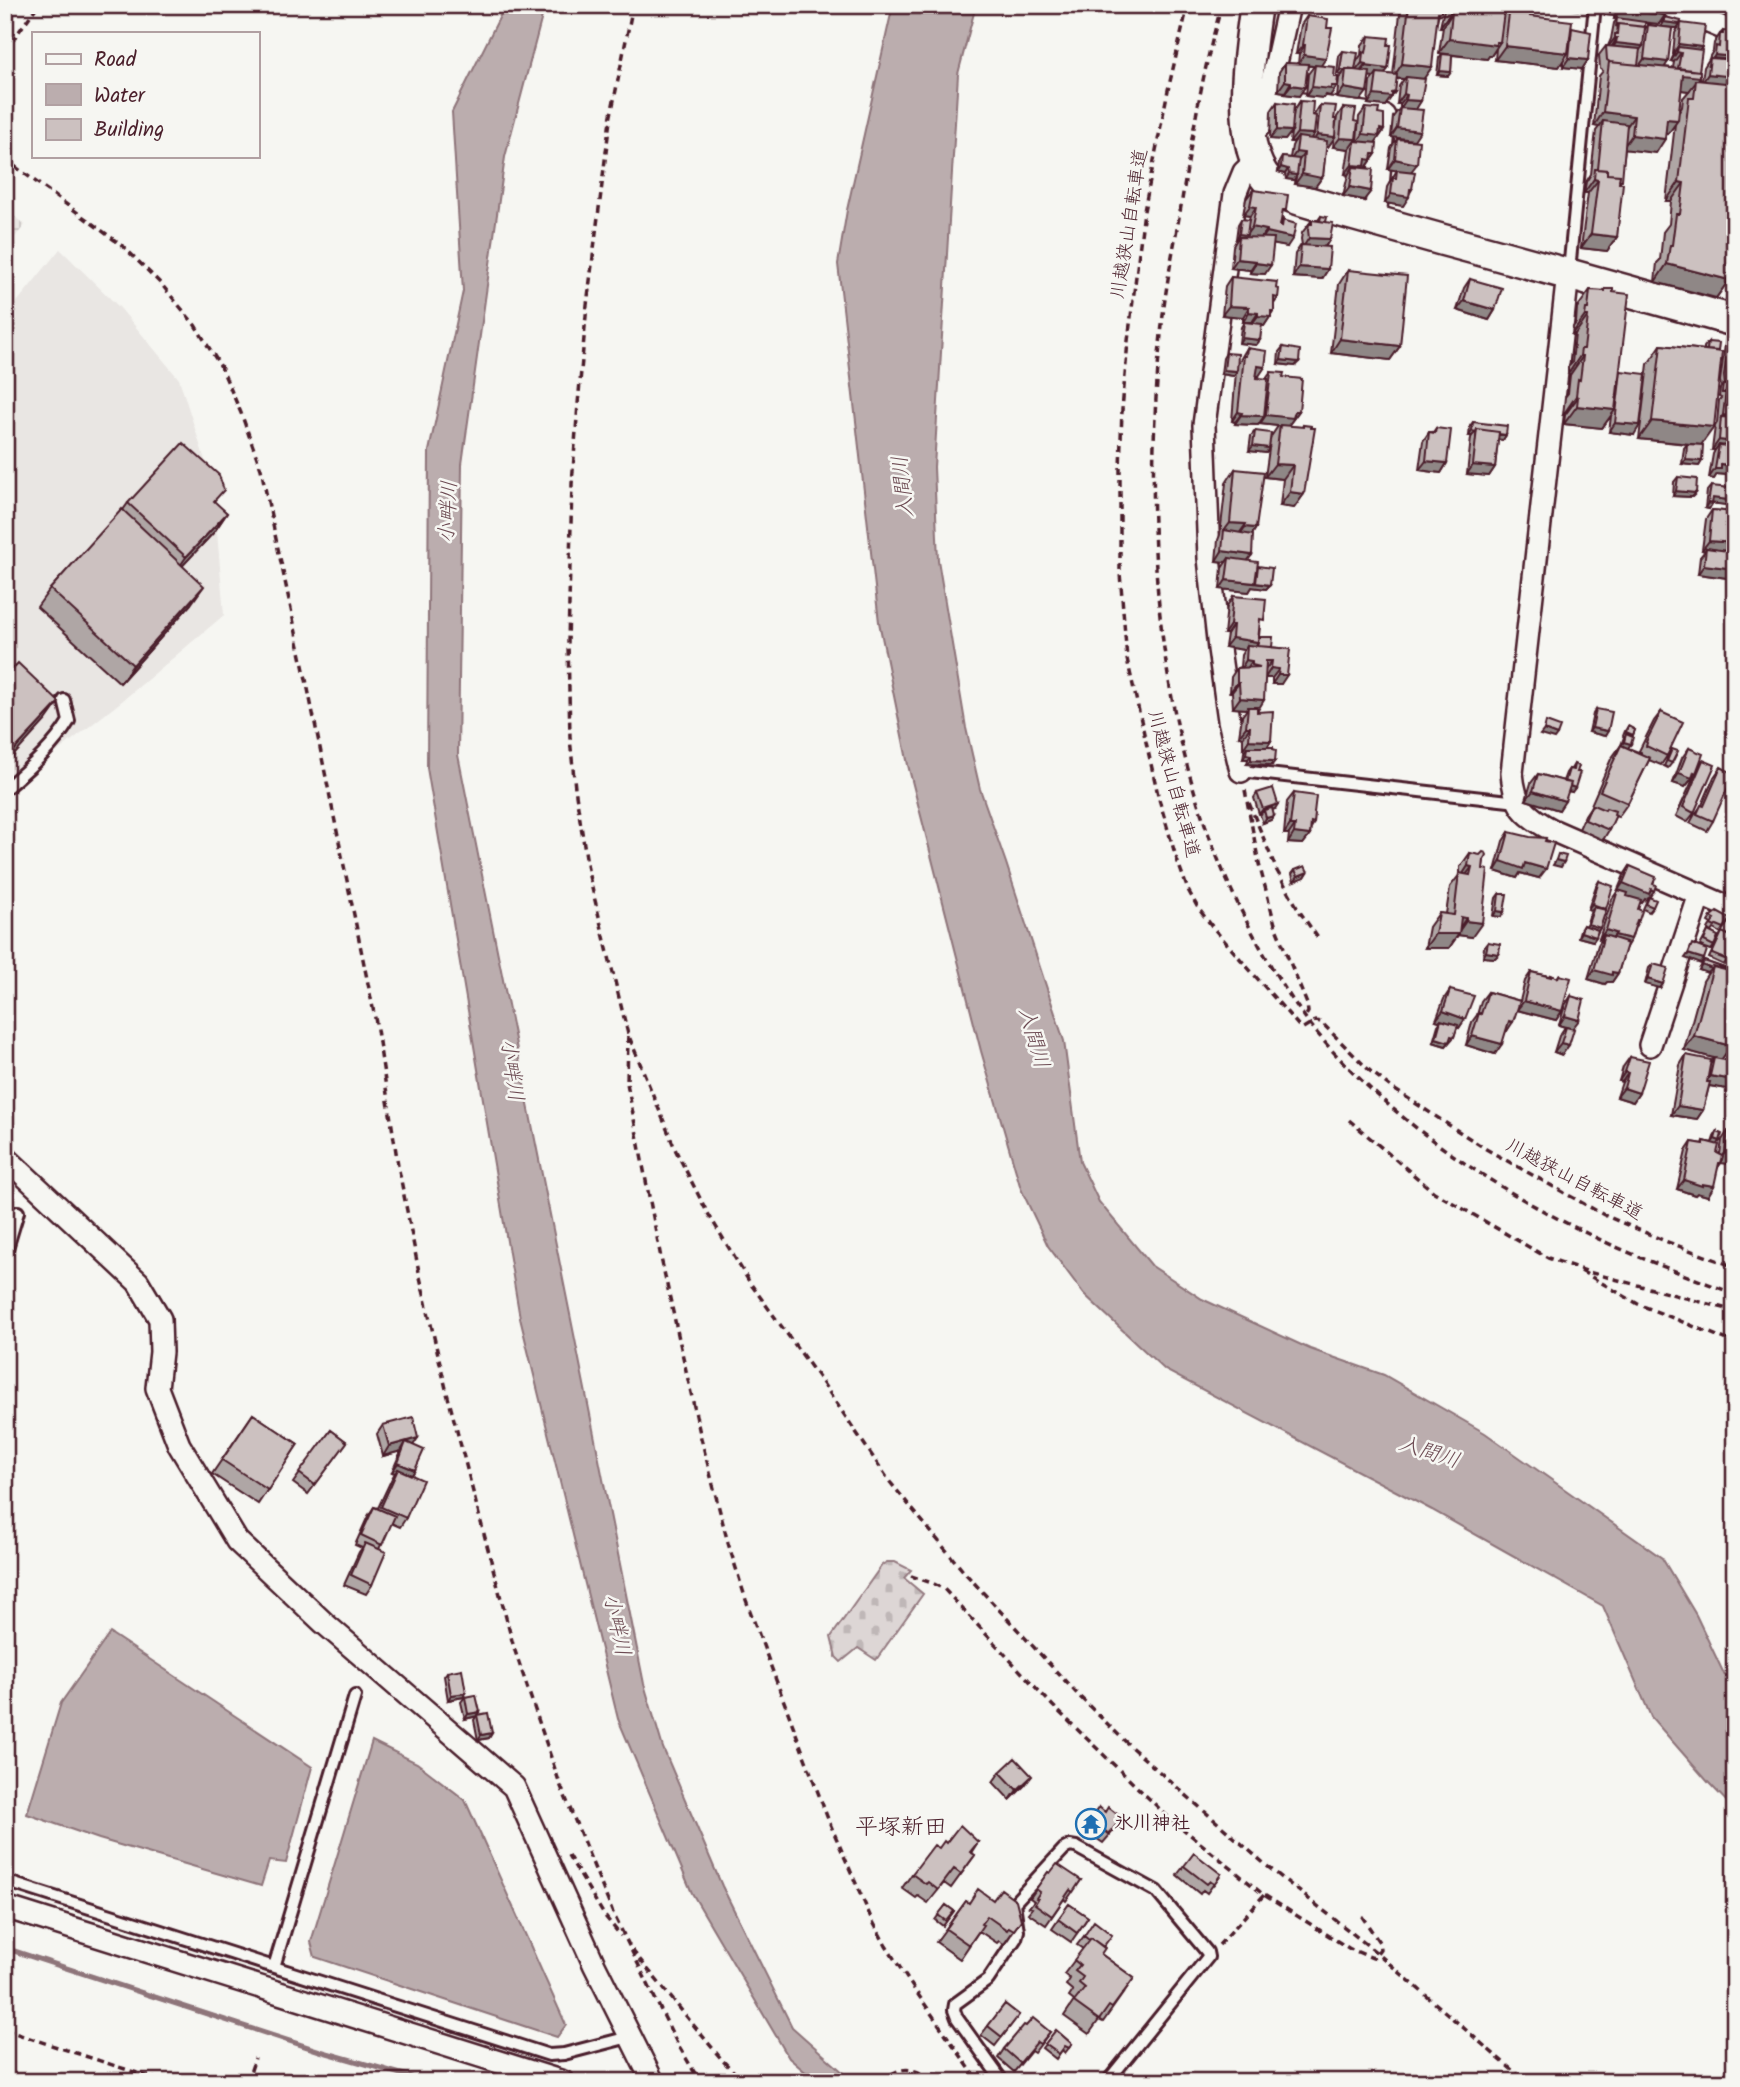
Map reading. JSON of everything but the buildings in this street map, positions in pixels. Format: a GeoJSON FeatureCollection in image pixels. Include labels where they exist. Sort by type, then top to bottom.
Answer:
{"type":"FeatureCollection","features":[{"type":"Feature","properties":{"kind":"street"},"geometry":{"type":"LineString","coordinates":[[1256,5],[1248,67],[1253,148],[1268,181],[1283,192],[1375,221],[1735,321]]}},
{"type":"Feature","properties":{"kind":"street"},"geometry":{"type":"LineString","coordinates":[[1241,771],[1229,720],[1209,558],[1204,425],[1235,194],[1263,122],[1289,5]]}},
{"type":"Feature","properties":{"kind":"street"},"geometry":{"type":"LineString","coordinates":[[1668,5],[1735,33]]}},
{"type":"Feature","properties":{"kind":"street"},"geometry":{"type":"LineString","coordinates":[[1268,99],[1384,116],[1375,221]]}},
{"type":"Feature","properties":{"kind":"street"},"geometry":{"type":"LineString","coordinates":[[1568,274],[1513,773],[1514,793],[1530,818],[1552,830],[1735,910]]}},
{"type":"Feature","properties":{"kind":"street"},"geometry":{"type":"LineString","coordinates":[[1650,1045],[1700,894]]}},
{"type":"Feature","properties":{"kind":"street"},"geometry":{"type":"LineString","coordinates":[[5,1157],[138,1282],[160,1320],[161,1352],[157,1388],[179,1445],[237,1541],[324,1623],[513,1787],[629,2038],[653,2082]]}},
{"type":"Feature","properties":{"kind":"street"},"geometry":{"type":"LineString","coordinates":[[5,1907],[563,2082]]}},
{"type":"Feature","properties":{"kind":"lane"},"geometry":{"type":"LineString","coordinates":[[1568,274],[1595,5]]}},
{"type":"Feature","properties":{"kind":"lane"},"geometry":{"type":"LineString","coordinates":[[5,789],[35,764],[61,735],[69,721],[64,700]]}},
{"type":"Feature","properties":{"kind":"lane"},"geometry":{"type":"LineString","coordinates":[[1241,771],[1518,802]]}},
{"type":"Feature","properties":{"kind":"lane"},"geometry":{"type":"LineString","coordinates":[[5,1255],[19,1212]]}},
{"type":"Feature","properties":{"kind":"lane"},"geometry":{"type":"LineString","coordinates":[[274,1967],[355,1696]]}},
{"type":"Feature","properties":{"kind":"lane"},"geometry":{"type":"LineString","coordinates":[[1003,2082],[957,2018],[955,2004],[988,1980],[1016,1938],[1018,1931],[1014,1903],[1070,1846],[1156,1891],[1207,1952],[1208,1957],[1107,2082]]}},
{"type":"Feature","properties":{"kind":"lane"},"geometry":{"type":"LineString","coordinates":[[5,1881],[549,2055],[564,2054],[629,2038]]}},
{"type":"Feature","properties":{"kind":"path"},"geometry":{"type":"LineString","coordinates":[[5,51],[38,5]]}},
{"type":"Feature","properties":{"kind":"path"},"geometry":{"type":"LineString","coordinates":[[633,5],[610,120],[587,305],[572,484],[568,643],[570,738],[589,876],[628,1034],[676,1151],[706,1210],[750,1283],[822,1381],[890,1482],[964,1573],[1081,1698],[1131,1747],[1267,1866],[1378,1954],[1526,2082]]}},
{"type":"Feature","properties":{"kind":"path","name":"川越狭山自転車道"},"geometry":{"type":"LineString","coordinates":[[1188,5],[1144,211],[1128,341],[1120,469],[1120,573],[1127,659],[1159,799],[1175,857],[1188,890],[1215,930],[1298,1025],[1303,1028],[1315,1021],[1321,1022],[1360,1062],[1392,1088],[1449,1127],[1524,1172],[1604,1215],[1735,1267]]}},
{"type":"Feature","properties":{"kind":"path"},"geometry":{"type":"LineString","coordinates":[[5,159],[124,247],[162,285],[195,325],[221,367],[241,413],[261,469],[371,997],[398,1165],[421,1278],[447,1393],[514,1648],[583,1844],[627,1943],[700,2082]]}},
{"type":"Feature","properties":{"kind":"path"},"geometry":{"type":"LineString","coordinates":[[1241,771],[1259,864],[1276,928],[1307,1004],[1308,1012],[1305,1018]]}},
{"type":"Feature","properties":{"kind":"path"},"geometry":{"type":"LineString","coordinates":[[1245,795],[1277,872],[1320,941]]}},
{"type":"Feature","properties":{"kind":"path"},"geometry":{"type":"LineString","coordinates":[[1309,1024],[1342,1062],[1405,1120],[1496,1183],[1606,1243],[1735,1294]]}},
{"type":"Feature","properties":{"kind":"path"},"geometry":{"type":"LineString","coordinates":[[628,1034],[627,1083],[661,1258],[701,1438],[746,1600],[828,1819],[886,1947],[979,2082]]}},
{"type":"Feature","properties":{"kind":"path"},"geometry":{"type":"LineString","coordinates":[[1349,1121],[1434,1192],[1548,1258],[1605,1277],[1735,1311]]}},
{"type":"Feature","properties":{"kind":"path"},"geometry":{"type":"LineString","coordinates":[[1574,1267],[1638,1304],[1735,1343]]}},
{"type":"Feature","properties":{"kind":"path"},"geometry":{"type":"LineString","coordinates":[[911,1576],[944,1589],[1053,1706],[1166,1815],[1264,1895],[1350,1949],[1373,1958],[1380,1949],[1379,1942],[1359,1912]]}},
{"type":"Feature","properties":{"kind":"path"},"geometry":{"type":"LineString","coordinates":[[567,1853],[604,1914],[723,2061],[744,2082]]}},
{"type":"Feature","properties":{"kind":"path"},"geometry":{"type":"LineString","coordinates":[[1208,1957],[1264,1895]]}},
{"type":"Feature","properties":{"kind":"path"},"geometry":{"type":"LineString","coordinates":[[5,2030],[165,2082]]}},
{"type":"Feature","properties":{"kind":"path"},"geometry":{"type":"LineString","coordinates":[[247,2082],[255,2058]]}},
{"type":"Feature","properties":{"kind":"path"},"geometry":{"type":"LineString","coordinates":[[882,2082],[889,2074],[905,2069],[919,2072],[936,2082]]}},
{"type":"Feature","properties":{"kind":"shaded area"},"geometry":{"type":"Polygon","coordinates":[[[5,209],[25,225],[5,249],[5,209]]]}},
{"type":"Feature","properties":{"kind":"shaded area"},"geometry":{"type":"Polygon","coordinates":[[[60,249],[120,308],[179,379],[205,460],[215,508],[224,615],[5,797],[5,317],[60,249]]]}},
{"type":"Feature","properties":{"kind":"green space"},"geometry":{"type":"Polygon","coordinates":[[[895,1562],[911,1570],[904,1578],[923,1594],[876,1660],[858,1648],[841,1662],[836,1657],[831,1637],[882,1565],[895,1562]]]}},
{"type":"Feature","properties":{"kind":"water","name":"小畔川"},"geometry":{"type":"Polygon","coordinates":[[[503,5],[545,5],[505,157],[462,464],[458,755],[644,1684],[663,1748],[722,1886],[792,2027],[854,2082],[817,2082],[789,2058],[692,1893],[618,1719],[520,1318],[427,768],[429,451],[463,291],[452,112],[504,8],[503,5]]]}},
{"type":"Feature","properties":{"kind":"water","name":"入間川"},"geometry":{"type":"Polygon","coordinates":[[[893,5],[976,5],[958,74],[934,467],[938,560],[966,728],[980,789],[1064,1041],[1080,1162],[1099,1202],[1152,1266],[1202,1299],[1310,1349],[1384,1375],[1485,1433],[1662,1558],[1696,1615],[1735,1697],[1735,1810],[1651,1717],[1603,1606],[1432,1510],[1165,1370],[1084,1294],[1048,1246],[1021,1189],[981,1051],[908,765],[879,622],[838,264],[847,210],[893,5]]]}},
{"type":"Feature","properties":{"kind":"water"},"geometry":{"type":"Polygon","coordinates":[[[110,1633],[312,1767],[286,1863],[269,1861],[261,1886],[99,1839],[27,1814],[61,1703],[110,1633]]]}},
{"type":"Feature","properties":{"kind":"water"},"geometry":{"type":"Polygon","coordinates":[[[372,1741],[417,1763],[465,1800],[566,2025],[557,2037],[315,1957],[311,1942],[372,1741]]]}},
{"type":"Feature","properties":{"kind":"waterway"},"geometry":{"type":"LineString","coordinates":[[5,1948],[320,2051],[429,2082]]}},
{"type":"Feature","properties":{"kind":"place","name":"氷川神社"},"geometry":{"type":"Point","coordinates":[1091,1824]}},
{"type":"Feature","properties":{"kind":"district","name":"平塚新田"},"geometry":{"type":"Point","coordinates":[901,1828]}}]}
